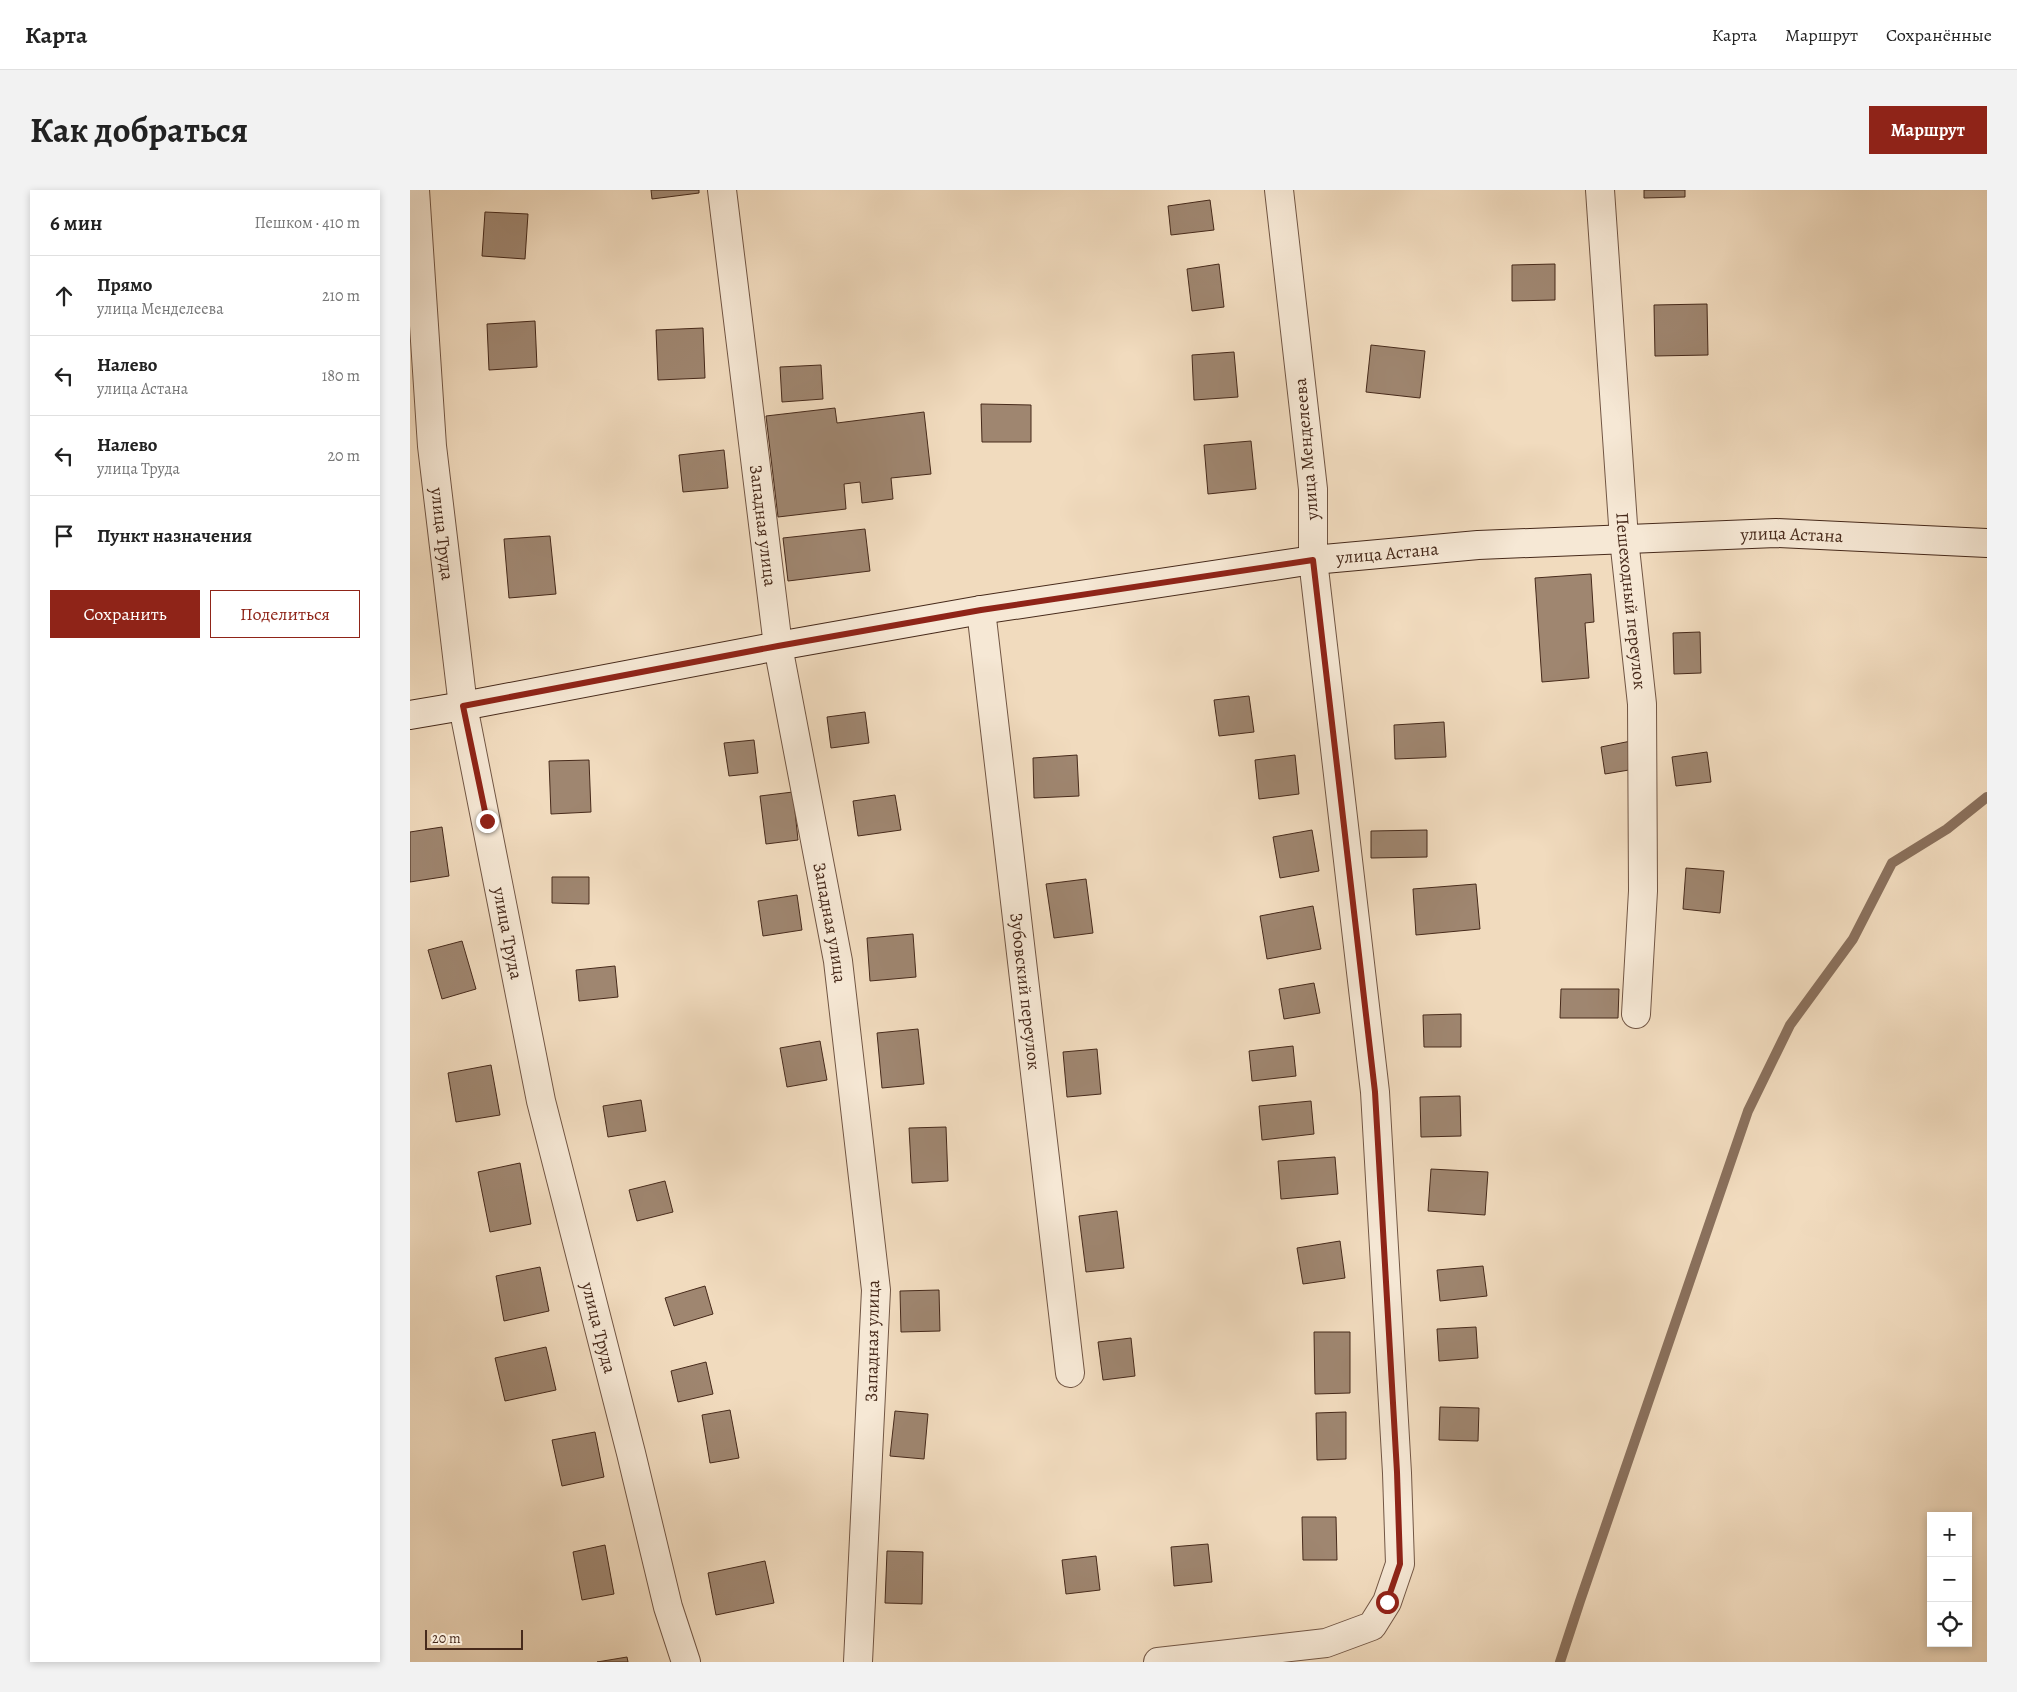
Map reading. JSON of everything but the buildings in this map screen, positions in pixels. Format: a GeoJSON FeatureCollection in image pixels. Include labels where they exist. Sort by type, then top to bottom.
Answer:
{"type":"FeatureCollection","features":[{"type":"Feature","properties":{"kind":"street","name":"улица Труда"},"geometry":{"type":"LineString","coordinates":[[415,190],[432,446],[463,706],[541,1101],[668,1607],[686,1662]]}},
{"type":"Feature","properties":{"kind":"street","name":"Западная улица"},"geometry":{"type":"LineString","coordinates":[[722,190],[778,646],[838,961],[876,1290],[858,1662]]}},
{"type":"Feature","properties":{"kind":"street","name":"улица Менделеева"},"geometry":{"type":"LineString","coordinates":[[1158,1662],[1326,1643],[1372,1626],[1387,1602],[1400,1564],[1375,1092],[1313,560],[1313,489],[1279,190]]}},
{"type":"Feature","properties":{"kind":"street","name":"Пешеходный переулок"},"geometry":{"type":"LineString","coordinates":[[1600,190],[1624,539],[1642,704],[1643,891],[1636,1014]]}},
{"type":"Feature","properties":{"kind":"street","name":"улица Астана"},"geometry":{"type":"LineString","coordinates":[[410,714],[463,706],[778,646],[981,610],[1313,560],[1478,546],[1776,533],[1987,543]]}},
{"type":"Feature","properties":{"kind":"street","name":"Зубовский переулок"},"geometry":{"type":"LineString","coordinates":[[981,610],[1070,1372]]}},
{"type":"Feature","properties":{"kind":"waterway"},"geometry":{"type":"LineString","coordinates":[[1560,1662],[1748,1111],[1790,1025],[1853,939],[1892,863],[1947,829],[1987,797]]}},
{"type":"Feature","properties":{"kind":"route"},"geometry":{"type":"LineString","coordinates":[[487,821],[463,706],[778,646],[981,610],[1313,560],[1375,1092],[1397,1472],[1400,1564],[1387,1602]]}}]}
